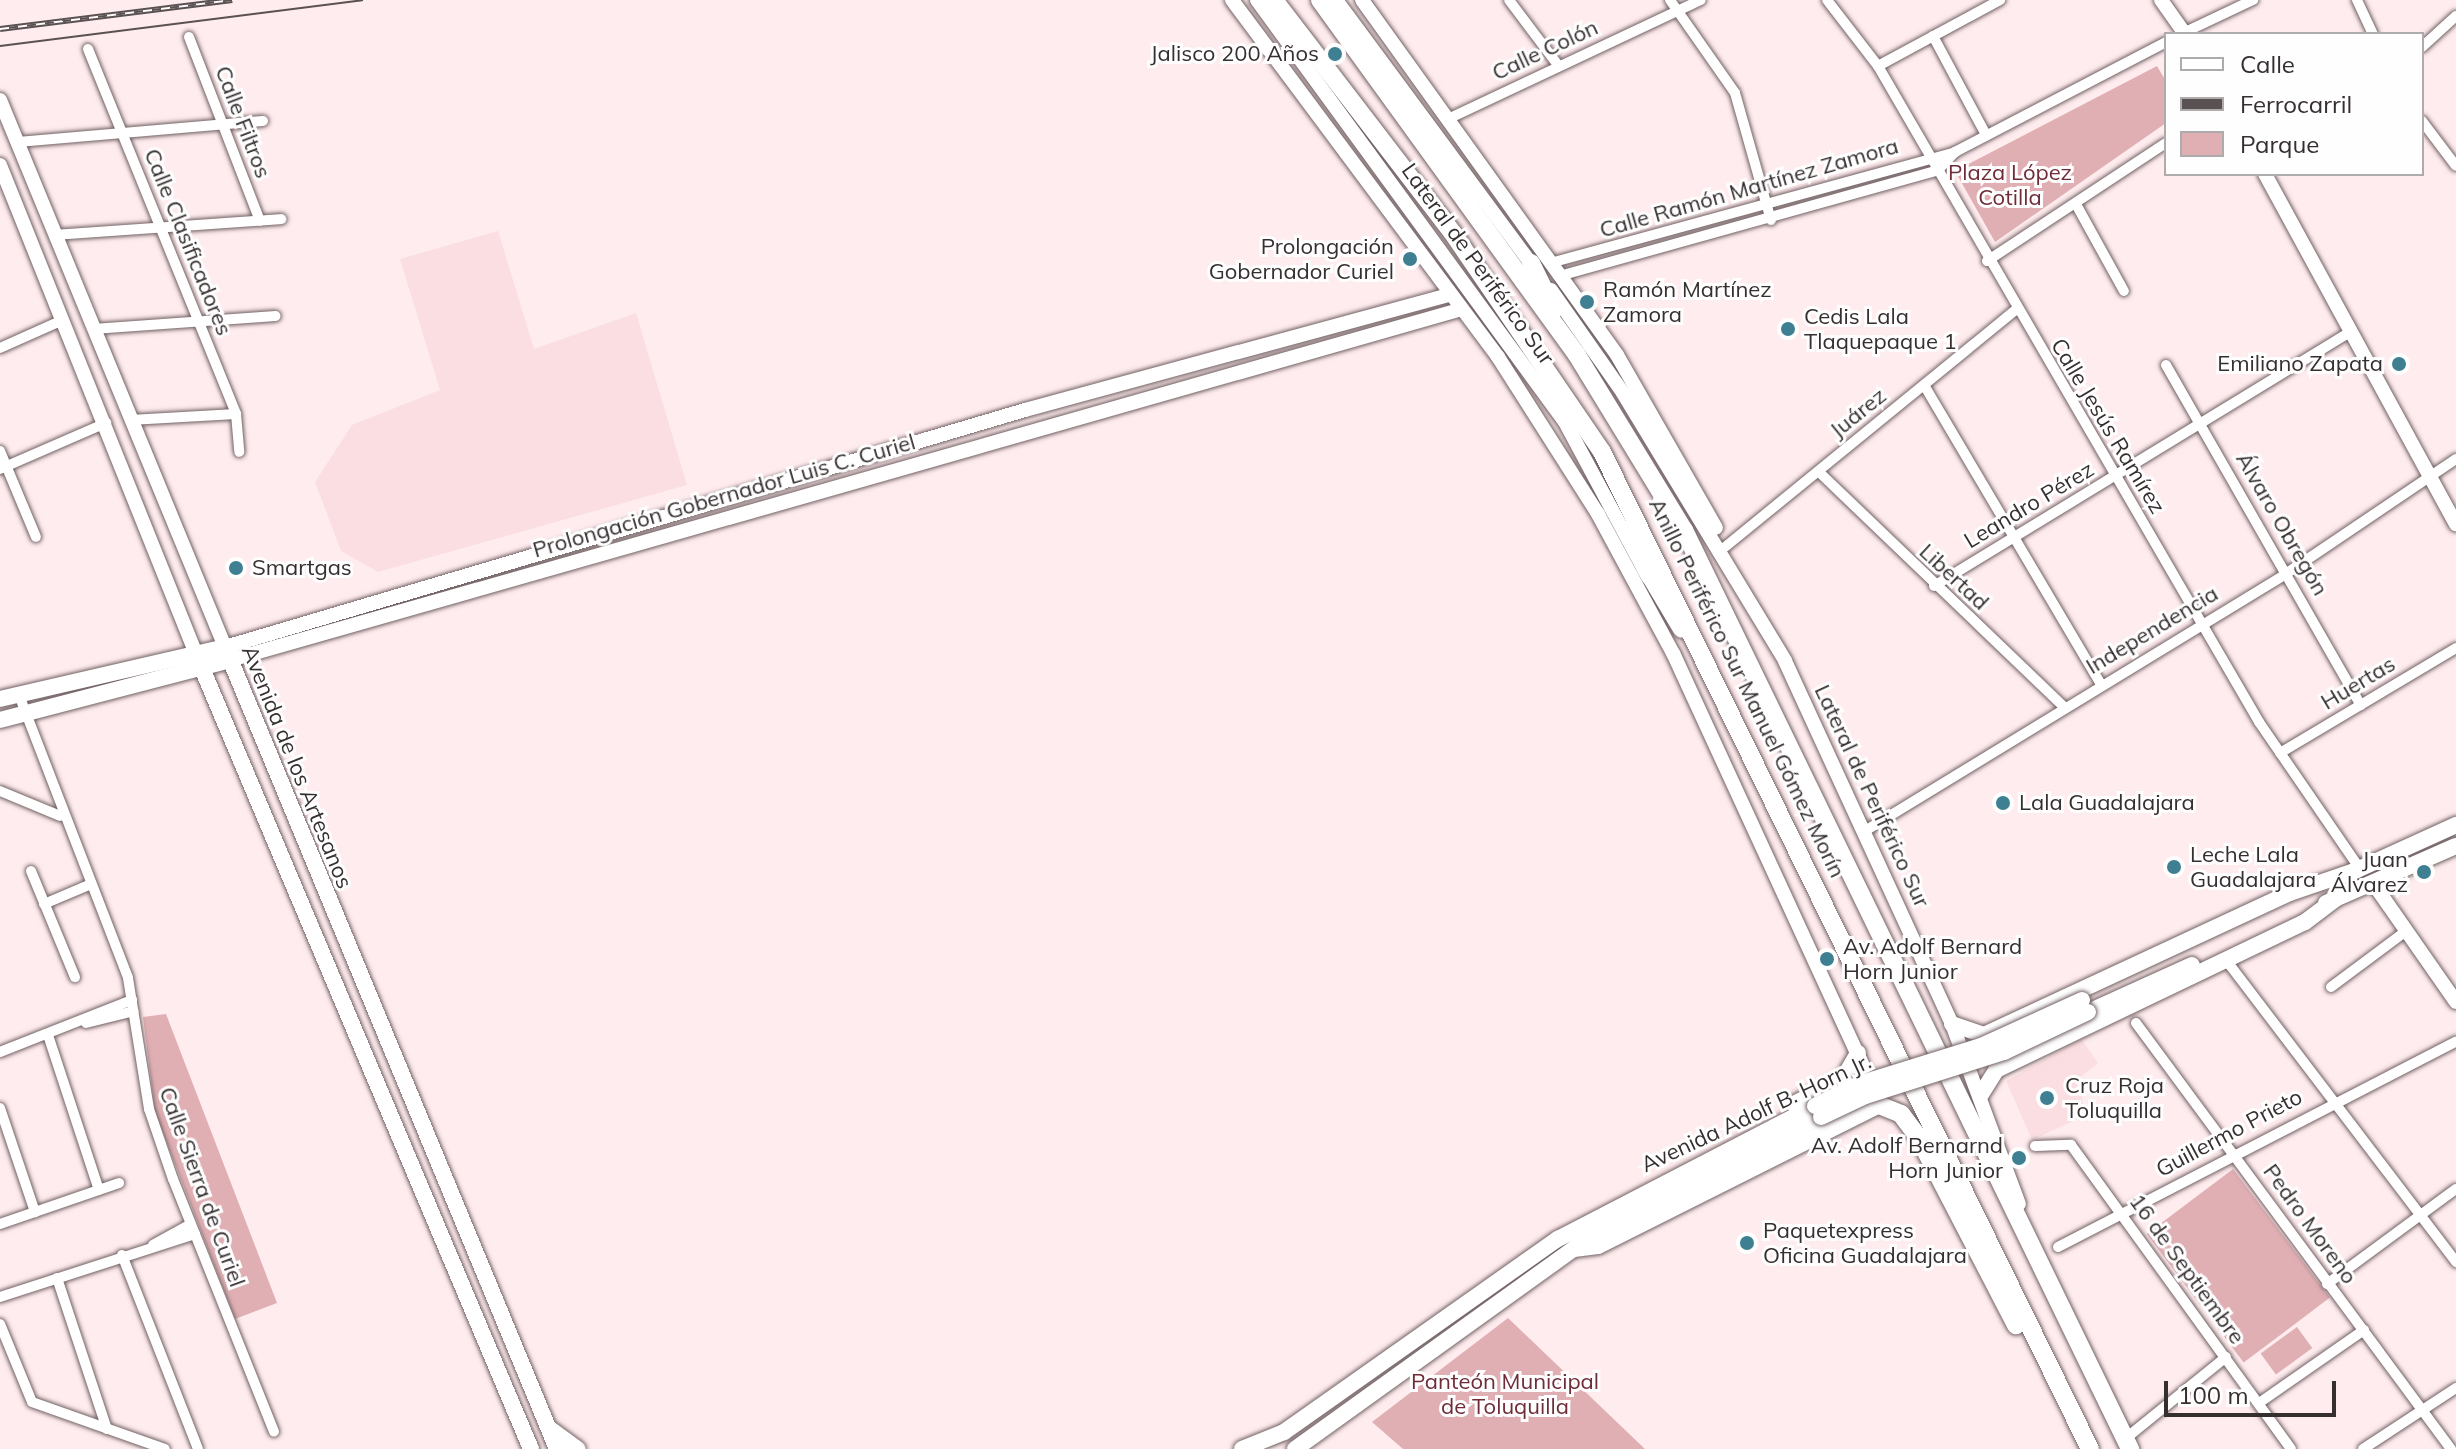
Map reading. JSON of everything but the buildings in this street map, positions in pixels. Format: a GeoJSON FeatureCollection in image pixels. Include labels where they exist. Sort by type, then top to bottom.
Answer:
{"type":"FeatureCollection","features":[{"type":"Feature","properties":{"kind":"highway","name":"Anillo Periférico Sur Manuel Gómez Morín"},"geometry":{"type":"LineString","coordinates":[[1274,0],[1560,385],[1646,529],[2090,1449]]}},
{"type":"Feature","properties":{"kind":"highway","name":"Anillo Periférico Sur Manuel Gómez Morín"},"geometry":{"type":"LineString","coordinates":[[1320,0],[1577,355],[1736,628],[2025,1221],[2128,1444]]}},
{"type":"Feature","properties":{"kind":"highway"},"geometry":{"type":"LineString","coordinates":[[1531,263],[1577,355]]}},
{"type":"Feature","properties":{"kind":"highway"},"geometry":{"type":"LineString","coordinates":[[1645,567],[1739,724]]}},
{"type":"Feature","properties":{"kind":"highway"},"geometry":{"type":"LineString","coordinates":[[1879,1105],[1901,1114],[1919,1138],[2030,1350],[2072,1414]]}},
{"type":"Feature","properties":{"kind":"main road","name":"Prolongación Gobernador Luis C. Curiel"},"geometry":{"type":"LineString","coordinates":[[0,699],[227,654]]}},
{"type":"Feature","properties":{"kind":"main road","name":"Avenida de los Artesanos"},"geometry":{"type":"LineString","coordinates":[[227,654],[557,1449]]}},
{"type":"Feature","properties":{"kind":"main road","name":"Prolongación Gobernador Luis C. Curiel"},"geometry":{"type":"LineString","coordinates":[[0,720],[199,660]]}},
{"type":"Feature","properties":{"kind":"main road"},"geometry":{"type":"LineString","coordinates":[[199,660],[527,1444]]}},
{"type":"Feature","properties":{"kind":"main road","name":"Avenida Adolf B. Horn Jr."},"geometry":{"type":"LineString","coordinates":[[1242,1449],[1284,1432],[1564,1244],[1818,1111],[2004,1052],[2085,1006],[2456,825]]}},
{"type":"Feature","properties":{"kind":"main road","name":"Avenida Adolf B. Horn Jr."},"geometry":{"type":"LineString","coordinates":[[2085,1006],[2456,846]]}},
{"type":"Feature","properties":{"kind":"main road"},"geometry":{"type":"LineString","coordinates":[[1952,1024],[1976,1036],[2290,893],[2359,870]]}},
{"type":"Feature","properties":{"kind":"main road"},"geometry":{"type":"LineString","coordinates":[[1980,1096],[1989,1075],[2305,922],[2335,899]]}},
{"type":"Feature","properties":{"kind":"main road"},"geometry":{"type":"LineString","coordinates":[[2062,999],[2077,1031]]}},
{"type":"Feature","properties":{"kind":"main road"},"geometry":{"type":"LineString","coordinates":[[2011,1022],[2004,1044],[2028,1055]]}},
{"type":"Feature","properties":{"kind":"main road"},"geometry":{"type":"LineString","coordinates":[[1858,1053],[1851,1071],[1834,1084],[1579,1215],[1564,1244],[1598,1246],[1879,1105]]}},
{"type":"Feature","properties":{"kind":"main road"},"geometry":{"type":"LineString","coordinates":[[1834,1084],[1848,1098],[1850,1117]]}},
{"type":"Feature","properties":{"kind":"main road"},"geometry":{"type":"LineString","coordinates":[[405,1151],[427,1141]]}},
{"type":"Feature","properties":{"kind":"main road","name":"Avenida Adolf B. Horn Jr."},"geometry":{"type":"LineString","coordinates":[[1295,1449],[1564,1244]]}},
{"type":"Feature","properties":{"kind":"main road"},"geometry":{"type":"LineString","coordinates":[[459,1279],[481,1272]]}},
{"type":"Feature","properties":{"kind":"main road"},"geometry":{"type":"LineString","coordinates":[[549,1428],[578,1449]]}},
{"type":"Feature","properties":{"kind":"street"},"geometry":{"type":"LineString","coordinates":[[1232,0],[1543,421],[1673,653],[1858,1053],[1879,1105]]}},
{"type":"Feature","properties":{"kind":"street","name":"Lateral de Periférico Sur"},"geometry":{"type":"LineString","coordinates":[[1257,0],[1565,422],[1645,567],[1673,653]]}},
{"type":"Feature","properties":{"kind":"street","name":"Lateral de Periférico Sur"},"geometry":{"type":"LineString","coordinates":[[1336,0],[1531,263],[1682,486],[1744,590],[1865,831],[1952,1024],[2025,1221]]}},
{"type":"Feature","properties":{"kind":"street"},"geometry":{"type":"LineString","coordinates":[[1362,0],[1559,269],[1677,449],[1744,590]]}},
{"type":"Feature","properties":{"kind":"street"},"geometry":{"type":"LineString","coordinates":[[1509,0],[1558,65]]}},
{"type":"Feature","properties":{"kind":"street"},"geometry":{"type":"LineString","coordinates":[[1670,0],[1735,93],[1771,220]]}},
{"type":"Feature","properties":{"kind":"street","name":"Calle Colón"},"geometry":{"type":"LineString","coordinates":[[1450,118],[1701,0]]}},
{"type":"Feature","properties":{"kind":"street","name":"Calle Jesús Ramírez"},"geometry":{"type":"LineString","coordinates":[[1827,0],[1878,66],[1987,261],[2201,623],[2280,753],[2359,870]]}},
{"type":"Feature","properties":{"kind":"street"},"geometry":{"type":"LineString","coordinates":[[1878,66],[2000,0]]}},
{"type":"Feature","properties":{"kind":"street"},"geometry":{"type":"LineString","coordinates":[[2161,0],[2182,32]]}},
{"type":"Feature","properties":{"kind":"street"},"geometry":{"type":"LineString","coordinates":[[2185,32],[2253,0]]}},
{"type":"Feature","properties":{"kind":"street"},"geometry":{"type":"LineString","coordinates":[[2357,0],[2372,32]]}},
{"type":"Feature","properties":{"kind":"street"},"geometry":{"type":"LineString","coordinates":[[2424,45],[2456,16]]}},
{"type":"Feature","properties":{"kind":"street"},"geometry":{"type":"LineString","coordinates":[[1933,36],[1986,135]]}},
{"type":"Feature","properties":{"kind":"street","name":"Calle Filtros"},"geometry":{"type":"LineString","coordinates":[[189,37],[260,221]]}},
{"type":"Feature","properties":{"kind":"street","name":"Calle Ramón Martínez Zamora"},"geometry":{"type":"LineString","coordinates":[[1559,269],[1771,220],[1938,170],[1955,152],[2164,43]]}},
{"type":"Feature","properties":{"kind":"street","name":"Calle Clasificadores"},"geometry":{"type":"LineString","coordinates":[[88,49],[236,414],[239,452]]}},
{"type":"Feature","properties":{"kind":"street","name":"Avenida de los Artesanos"},"geometry":{"type":"LineString","coordinates":[[0,100],[227,654]]}},
{"type":"Feature","properties":{"kind":"street"},"geometry":{"type":"LineString","coordinates":[[17,142],[263,121]]}},
{"type":"Feature","properties":{"kind":"street"},"geometry":{"type":"LineString","coordinates":[[2424,124],[2456,166]]}},
{"type":"Feature","properties":{"kind":"street"},"geometry":{"type":"LineString","coordinates":[[1987,261],[2077,206],[2164,144]]}},
{"type":"Feature","properties":{"kind":"street","name":"Calle Ramón Martínez Zamora"},"geometry":{"type":"LineString","coordinates":[[1559,269],[1931,156],[1955,152]]}},
{"type":"Feature","properties":{"kind":"street"},"geometry":{"type":"LineString","coordinates":[[0,165],[199,660]]}},
{"type":"Feature","properties":{"kind":"street"},"geometry":{"type":"LineString","coordinates":[[2266,176],[2349,333],[2456,524]]}},
{"type":"Feature","properties":{"kind":"street"},"geometry":{"type":"LineString","coordinates":[[1842,183],[1846,198]]}},
{"type":"Feature","properties":{"kind":"street"},"geometry":{"type":"LineString","coordinates":[[19,212],[43,206]]}},
{"type":"Feature","properties":{"kind":"street"},"geometry":{"type":"LineString","coordinates":[[2077,206],[2124,291]]}},
{"type":"Feature","properties":{"kind":"street"},"geometry":{"type":"LineString","coordinates":[[55,235],[281,219]]}},
{"type":"Feature","properties":{"kind":"street","name":"Prolongación Gobernador Luis C. Curiel"},"geometry":{"type":"LineString","coordinates":[[227,654],[1025,410],[1448,295]]}},
{"type":"Feature","properties":{"kind":"street","name":"Prolongación Gobernador Luis C. Curiel"},"geometry":{"type":"LineString","coordinates":[[227,654],[1459,310]]}},
{"type":"Feature","properties":{"kind":"street","name":"Juárez"},"geometry":{"type":"LineString","coordinates":[[1725,547],[2016,310]]}},
{"type":"Feature","properties":{"kind":"street"},"geometry":{"type":"LineString","coordinates":[[93,329],[276,316]]}},
{"type":"Feature","properties":{"kind":"street"},"geometry":{"type":"LineString","coordinates":[[0,348],[63,320]]}},
{"type":"Feature","properties":{"kind":"street","name":"Leandro Pérez"},"geometry":{"type":"LineString","coordinates":[[1934,586],[2349,333]]}},
{"type":"Feature","properties":{"kind":"street"},"geometry":{"type":"LineString","coordinates":[[81,363],[103,354]]}},
{"type":"Feature","properties":{"kind":"street","name":"Álvaro Obregón"},"geometry":{"type":"LineString","coordinates":[[2166,365],[2361,705]]}},
{"type":"Feature","properties":{"kind":"street"},"geometry":{"type":"LineString","coordinates":[[1924,385],[2101,684]]}},
{"type":"Feature","properties":{"kind":"street"},"geometry":{"type":"LineString","coordinates":[[130,420],[236,414]]}},
{"type":"Feature","properties":{"kind":"street"},"geometry":{"type":"LineString","coordinates":[[3,468],[106,423]]}},
{"type":"Feature","properties":{"kind":"street"},"geometry":{"type":"LineString","coordinates":[[0,451],[3,468],[36,537]]}},
{"type":"Feature","properties":{"kind":"street","name":"Independencia"},"geometry":{"type":"LineString","coordinates":[[1865,831],[2287,573],[2456,459]]}},
{"type":"Feature","properties":{"kind":"street","name":"Libertad"},"geometry":{"type":"LineString","coordinates":[[1819,472],[1934,586],[2064,707]]}},
{"type":"Feature","properties":{"kind":"street","name":"Huertas"},"geometry":{"type":"LineString","coordinates":[[2280,753],[2456,648]]}},
{"type":"Feature","properties":{"kind":"street","name":"Calle Sierra de Curiel"},"geometry":{"type":"LineString","coordinates":[[19,695],[61,817],[133,1006],[149,1109],[274,1432]]}},
{"type":"Feature","properties":{"kind":"street"},"geometry":{"type":"LineString","coordinates":[[0,791],[61,817]]}},
{"type":"Feature","properties":{"kind":"street"},"geometry":{"type":"LineString","coordinates":[[31,871],[75,977]]}},
{"type":"Feature","properties":{"kind":"street"},"geometry":{"type":"LineString","coordinates":[[2373,883],[2456,1002]]}},
{"type":"Feature","properties":{"kind":"street"},"geometry":{"type":"LineString","coordinates":[[44,904],[89,885]]}},
{"type":"Feature","properties":{"kind":"street"},"geometry":{"type":"LineString","coordinates":[[2331,987],[2406,931]]}},
{"type":"Feature","properties":{"kind":"street"},"geometry":{"type":"LineString","coordinates":[[2226,960],[2456,1262]]}},
{"type":"Feature","properties":{"kind":"street"},"geometry":{"type":"LineString","coordinates":[[0,1052],[133,1006]]}},
{"type":"Feature","properties":{"kind":"street","name":"Pedro Moreno"},"geometry":{"type":"LineString","coordinates":[[2136,1023],[2451,1449]]}},
{"type":"Feature","properties":{"kind":"street"},"geometry":{"type":"LineString","coordinates":[[48,1035],[99,1190]]}},
{"type":"Feature","properties":{"kind":"street","name":"Guillermo Prieto"},"geometry":{"type":"LineString","coordinates":[[2058,1247],[2233,1152],[2456,1042]]}},
{"type":"Feature","properties":{"kind":"street"},"geometry":{"type":"LineString","coordinates":[[0,1108],[35,1212]]}},
{"type":"Feature","properties":{"kind":"street","name":"16 de Septiembre"},"geometry":{"type":"LineString","coordinates":[[2035,1146],[2067,1141],[2123,1213],[2291,1449]]}},
{"type":"Feature","properties":{"kind":"street"},"geometry":{"type":"LineString","coordinates":[[0,1224],[119,1183]]}},
{"type":"Feature","properties":{"kind":"street"},"geometry":{"type":"LineString","coordinates":[[2327,1284],[2456,1189]]}},
{"type":"Feature","properties":{"kind":"street"},"geometry":{"type":"LineString","coordinates":[[0,1297],[193,1229]]}},
{"type":"Feature","properties":{"kind":"street"},"geometry":{"type":"LineString","coordinates":[[122,1255],[198,1449]]}},
{"type":"Feature","properties":{"kind":"street"},"geometry":{"type":"LineString","coordinates":[[57,1278],[107,1429]]}},
{"type":"Feature","properties":{"kind":"street"},"geometry":{"type":"LineString","coordinates":[[0,1324],[25,1397],[165,1449]]}},
{"type":"Feature","properties":{"kind":"street"},"geometry":{"type":"LineString","coordinates":[[2259,1403],[2364,1330]]}},
{"type":"Feature","properties":{"kind":"street"},"geometry":{"type":"LineString","coordinates":[[2128,1444],[2226,1357]]}},
{"type":"Feature","properties":{"kind":"street"},"geometry":{"type":"LineString","coordinates":[[2363,1449],[2456,1388]]}},
{"type":"Feature","properties":{"kind":"shaded area"},"geometry":{"type":"Polygon","coordinates":[[[498,231],[534,349],[636,313],[687,485],[378,572],[341,551],[315,482],[352,425],[440,390],[400,259],[498,231]]]}},
{"type":"Feature","properties":{"kind":"shaded area","name":"Cruz Roja Toluquilla"},"geometry":{"type":"Polygon","coordinates":[[[2081,1039],[2098,1063],[2079,1078],[2084,1116],[2032,1140],[2006,1081],[2081,1039]]]}},
{"type":"Feature","properties":{"kind":"green space","name":"Plaza López Cotilla"},"geometry":{"type":"Polygon","coordinates":[[[2157,66],[2164,78],[2164,124],[1995,242],[1955,171],[2157,66]]]}},
{"type":"Feature","properties":{"kind":"green space"},"geometry":{"type":"Polygon","coordinates":[[[166,1014],[277,1303],[235,1319],[155,1112],[143,1017],[166,1014]]]}},
{"type":"Feature","properties":{"kind":"green space"},"geometry":{"type":"Polygon","coordinates":[[[2233,1169],[2330,1298],[2244,1363],[2147,1234],[2233,1169]]]}},
{"type":"Feature","properties":{"kind":"green space","name":"Panteón Municipal de Toluquilla"},"geometry":{"type":"Polygon","coordinates":[[[1508,1318],[1645,1449],[1403,1449],[1372,1422],[1508,1318]]]}},
{"type":"Feature","properties":{"kind":"green space"},"geometry":{"type":"Polygon","coordinates":[[[2297,1327],[2312,1348],[2276,1374],[2261,1353],[2297,1327]]]}},
{"type":"Feature","properties":{"kind":"tram line"},"geometry":{"type":"LineString","coordinates":[[0,46],[362,0]]}},
{"type":"Feature","properties":{"kind":"railway"},"geometry":{"type":"LineString","coordinates":[[0,29],[232,0]]}},
{"type":"Feature","properties":{"kind":"place","name":"Jalisco 200 Años"},"geometry":{"type":"Point","coordinates":[1335,54]}},
{"type":"Feature","properties":{"kind":"place","name":"Prolongación Gobernador Curiel"},"geometry":{"type":"Point","coordinates":[1410,259]}},
{"type":"Feature","properties":{"kind":"place","name":"Ramón Martínez Zamora"},"geometry":{"type":"Point","coordinates":[1587,302]}},
{"type":"Feature","properties":{"kind":"place","name":"Cedis Lala Tlaquepaque 1"},"geometry":{"type":"Point","coordinates":[1788,329]}},
{"type":"Feature","properties":{"kind":"place","name":"Emiliano Zapata"},"geometry":{"type":"Point","coordinates":[2399,364]}},
{"type":"Feature","properties":{"kind":"place","name":"Smartgas"},"geometry":{"type":"Point","coordinates":[236,568]}},
{"type":"Feature","properties":{"kind":"place","name":"Lala Guadalajara"},"geometry":{"type":"Point","coordinates":[2003,803]}},
{"type":"Feature","properties":{"kind":"place","name":"Leche Lala Guadalajara"},"geometry":{"type":"Point","coordinates":[2174,867]}},
{"type":"Feature","properties":{"kind":"place","name":"Juan Álvarez"},"geometry":{"type":"Point","coordinates":[2424,872]}},
{"type":"Feature","properties":{"kind":"place","name":"Av. Adolf Bernard Horn Junior"},"geometry":{"type":"Point","coordinates":[1827,959]}},
{"type":"Feature","properties":{"kind":"place","name":"Cruz Roja Toluquilla"},"geometry":{"type":"Point","coordinates":[2047,1098]}},
{"type":"Feature","properties":{"kind":"place","name":"Av. Adolf Bernarnd Horn Junior"},"geometry":{"type":"Point","coordinates":[2019,1158]}},
{"type":"Feature","properties":{"kind":"place","name":"Paquetexpress Oficina Guadalajara"},"geometry":{"type":"Point","coordinates":[1747,1243]}}]}
